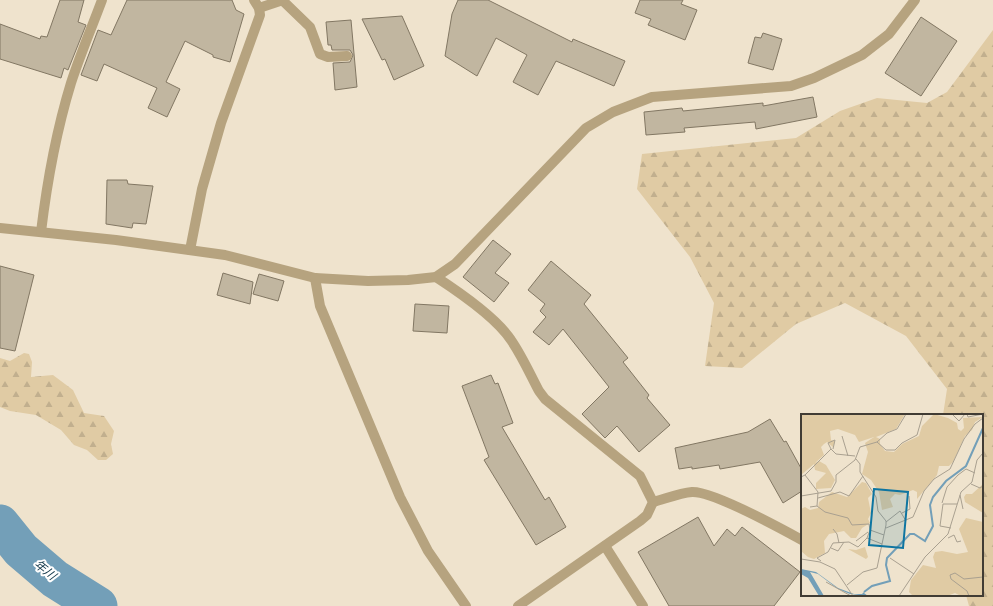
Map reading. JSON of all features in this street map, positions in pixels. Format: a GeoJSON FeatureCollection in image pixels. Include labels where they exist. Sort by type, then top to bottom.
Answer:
{"type":"FeatureCollection","features":[{"type":"Feature","properties":{"kind":"street"},"geometry":{"type":"LineString","coordinates":[[41,232],[46,187],[58,132],[71,83],[102,0]]}},
{"type":"Feature","properties":{"kind":"street"},"geometry":{"type":"LineString","coordinates":[[190,250],[202,189],[221,122],[260,15],[256,4],[283,0],[310,27],[320,54],[328,57],[347,56]]}},
{"type":"Feature","properties":{"kind":"street"},"geometry":{"type":"LineString","coordinates":[[0,228],[225,255],[315,278],[368,281],[408,280],[436,277],[455,264],[586,128],[612,112],[652,97],[792,86],[814,78],[862,55],[888,34],[915,0]]}},
{"type":"Feature","properties":{"kind":"street"},"geometry":{"type":"LineString","coordinates":[[436,277],[460,293],[511,338],[539,391],[545,399],[640,476],[653,502]]}},
{"type":"Feature","properties":{"kind":"street"},"geometry":{"type":"LineString","coordinates":[[315,278],[320,306],[400,497],[428,551],[466,606]]}},
{"type":"Feature","properties":{"kind":"street"},"geometry":{"type":"LineString","coordinates":[[653,502],[692,492],[705,494],[766,521],[801,539]]}},
{"type":"Feature","properties":{"kind":"street"},"geometry":{"type":"LineString","coordinates":[[518,606],[647,515],[653,502]]}},
{"type":"Feature","properties":{"kind":"street"},"geometry":{"type":"LineString","coordinates":[[605,546],[643,606]]}},
{"type":"Feature","properties":{"kind":"green space"},"geometry":{"type":"Polygon","coordinates":[[[993,30],[993,606],[969,606],[966,596],[983,596],[983,414],[943,414],[947,389],[906,336],[845,303],[796,324],[742,368],[705,366],[714,303],[690,257],[637,189],[642,154],[796,138],[840,111],[877,98],[927,103],[947,92],[993,30]]]}},
{"type":"Feature","properties":{"kind":"green space"},"geometry":{"type":"Polygon","coordinates":[[[24,353],[29,354],[32,362],[31,377],[53,375],[73,390],[84,413],[104,416],[114,431],[111,444],[113,454],[106,460],[98,460],[87,450],[74,445],[61,430],[36,415],[10,411],[0,407],[0,358],[10,361],[24,353]]]}},
{"type":"Feature","properties":{"kind":"building"},"geometry":{"type":"Polygon","coordinates":[[[60,0],[84,0],[78,22],[86,25],[68,70],[64,68],[61,78],[0,59],[0,24],[40,39],[41,36],[47,37],[60,0]]]}},
{"type":"Feature","properties":{"kind":"building"},"geometry":{"type":"Polygon","coordinates":[[[127,0],[232,0],[236,10],[244,14],[230,62],[213,57],[213,55],[185,41],[166,82],[180,89],[167,117],[148,108],[157,88],[104,64],[97,81],[81,75],[98,30],[111,35],[127,0]]]}},
{"type":"Feature","properties":{"kind":"building"},"geometry":{"type":"Polygon","coordinates":[[[458,0],[488,0],[572,42],[573,39],[625,61],[614,86],[556,61],[538,95],[513,82],[527,55],[496,38],[477,76],[445,56],[452,14],[458,0]]]}},
{"type":"Feature","properties":{"kind":"building"},"geometry":{"type":"Polygon","coordinates":[[[640,0],[683,0],[681,4],[697,10],[685,40],[648,25],[651,19],[635,13],[640,0]]]}},
{"type":"Feature","properties":{"kind":"building"},"geometry":{"type":"Polygon","coordinates":[[[402,16],[424,66],[394,80],[385,59],[382,60],[362,19],[402,16]]]}},
{"type":"Feature","properties":{"kind":"building"},"geometry":{"type":"Polygon","coordinates":[[[921,17],[957,41],[921,96],[885,73],[921,17]]]}},
{"type":"Feature","properties":{"kind":"building"},"geometry":{"type":"Polygon","coordinates":[[[351,20],[357,87],[335,90],[333,63],[350,62],[353,55],[350,50],[332,50],[331,45],[328,45],[326,22],[351,20]]]}},
{"type":"Feature","properties":{"kind":"building"},"geometry":{"type":"Polygon","coordinates":[[[763,33],[782,39],[773,70],[748,63],[755,37],[761,38],[763,33]]]}},
{"type":"Feature","properties":{"kind":"building"},"geometry":{"type":"Polygon","coordinates":[[[813,97],[817,117],[756,129],[755,122],[684,128],[685,132],[646,135],[644,112],[682,108],[683,111],[763,103],[763,106],[813,97]]]}},
{"type":"Feature","properties":{"kind":"building"},"geometry":{"type":"Polygon","coordinates":[[[107,180],[127,180],[128,184],[153,186],[146,224],[133,223],[132,228],[106,224],[107,180]]]}},
{"type":"Feature","properties":{"kind":"building"},"geometry":{"type":"Polygon","coordinates":[[[493,240],[511,254],[495,273],[509,283],[494,302],[463,277],[493,240]]]}},
{"type":"Feature","properties":{"kind":"building"},"geometry":{"type":"Polygon","coordinates":[[[551,261],[591,295],[584,304],[628,358],[623,362],[649,395],[647,398],[670,425],[639,452],[617,426],[605,438],[582,414],[609,387],[563,329],[549,345],[533,332],[546,317],[540,311],[545,304],[528,290],[551,261]]]}},
{"type":"Feature","properties":{"kind":"building"},"geometry":{"type":"Polygon","coordinates":[[[0,266],[34,275],[15,351],[0,348],[0,266]]]}},
{"type":"Feature","properties":{"kind":"building"},"geometry":{"type":"Polygon","coordinates":[[[223,273],[253,282],[250,304],[217,295],[223,273]]]}},
{"type":"Feature","properties":{"kind":"building"},"geometry":{"type":"Polygon","coordinates":[[[259,274],[284,281],[278,301],[253,294],[259,274]]]}},
{"type":"Feature","properties":{"kind":"building"},"geometry":{"type":"Polygon","coordinates":[[[415,304],[449,306],[447,333],[413,331],[415,304]]]}},
{"type":"Feature","properties":{"kind":"building"},"geometry":{"type":"Polygon","coordinates":[[[491,375],[495,384],[498,383],[513,423],[502,427],[545,500],[549,497],[566,527],[536,545],[484,460],[489,457],[462,386],[491,375]]]}},
{"type":"Feature","properties":{"kind":"building"},"geometry":{"type":"Polygon","coordinates":[[[770,419],[784,442],[786,441],[801,468],[801,492],[783,503],[760,462],[720,469],[719,465],[692,469],[692,467],[679,469],[675,448],[748,432],[770,419]]]}},
{"type":"Feature","properties":{"kind":"building"},"geometry":{"type":"Polygon","coordinates":[[[698,517],[714,546],[727,529],[735,536],[742,527],[800,572],[774,606],[669,606],[638,552],[698,517]]]}},
{"type":"Feature","properties":{"kind":"waterway","name":"年川"},"geometry":{"type":"LineString","coordinates":[[0,524],[21,550],[55,579],[98,606]]}}]}
